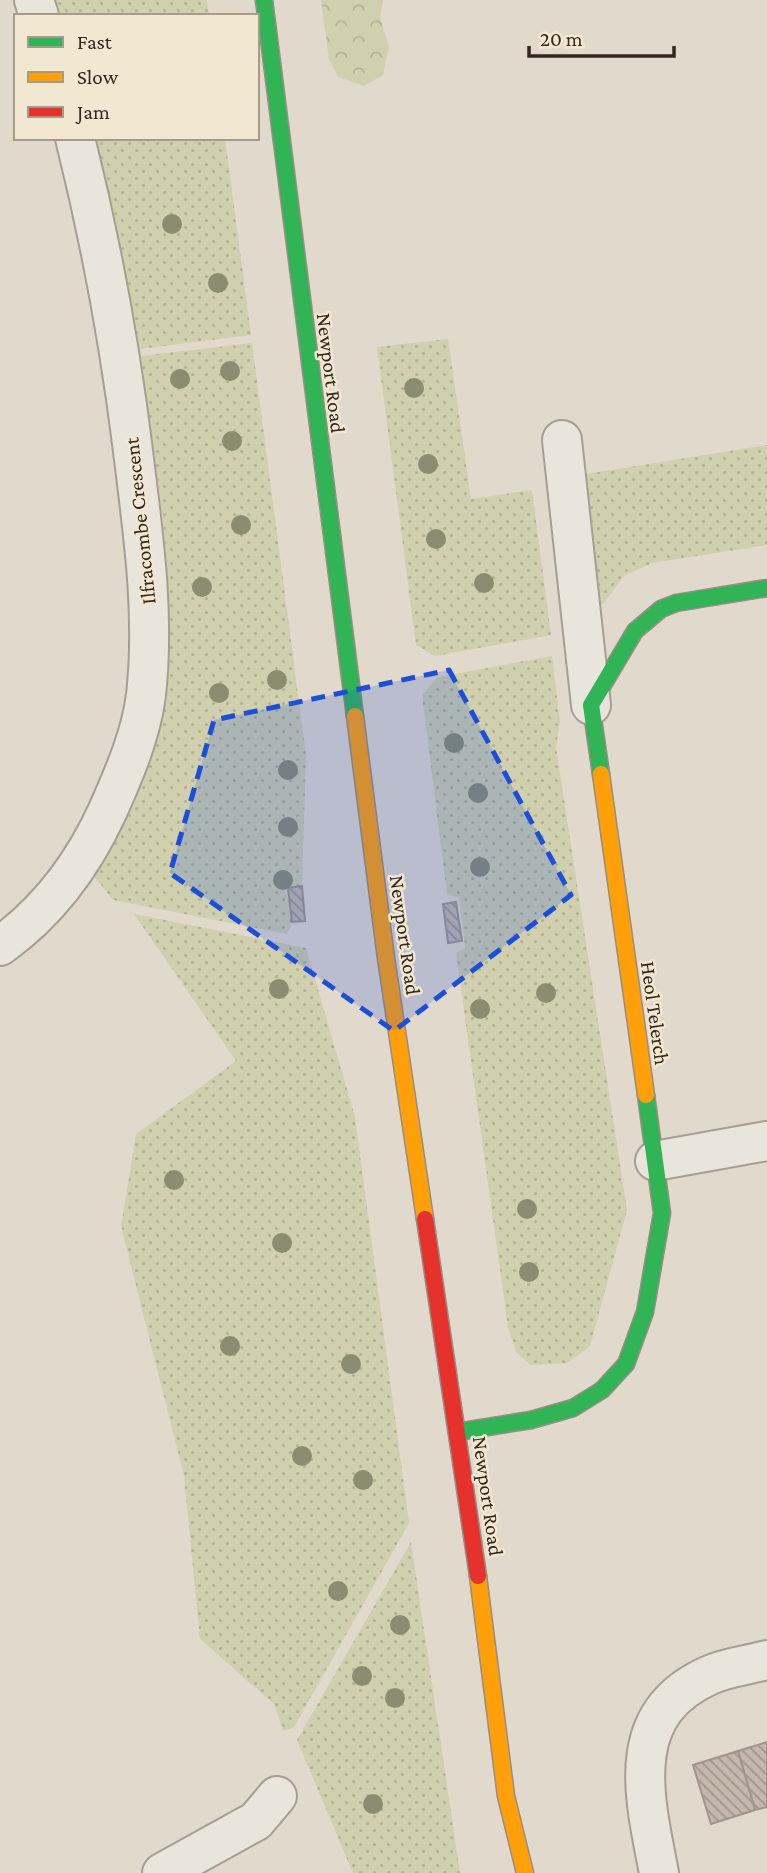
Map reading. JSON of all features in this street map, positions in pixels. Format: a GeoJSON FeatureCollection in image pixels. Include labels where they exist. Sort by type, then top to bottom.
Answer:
{"type":"FeatureCollection","features":[{"type":"Feature","properties":{"kind":"main road","name":"Newport Road"},"geometry":{"type":"LineString","coordinates":[[264,0],[386,958],[491,1660],[506,1796],[525,1873]]}},
{"type":"Feature","properties":{"kind":"main road"},"geometry":{"type":"LineString","coordinates":[[591,705],[616,659],[641,625],[673,604],[767,588]]}},
{"type":"Feature","properties":{"kind":"main road","name":"Heol Telerch"},"geometry":{"type":"LineString","coordinates":[[457,1432],[572,1408],[610,1384],[627,1362],[640,1326],[659,1244],[662,1213],[591,705]]}},
{"type":"Feature","properties":{"kind":"street","name":"Ilfracombe Crescent"},"geometry":{"type":"LineString","coordinates":[[0,946],[25,928],[47,906],[77,867],[98,832],[136,738],[145,696],[149,577],[109,286],[75,140]]}},
{"type":"Feature","properties":{"kind":"street"},"geometry":{"type":"LineString","coordinates":[[562,440],[591,705]]}},
{"type":"Feature","properties":{"kind":"street"},"geometry":{"type":"LineString","coordinates":[[655,1161],[767,1141]]}},
{"type":"Feature","properties":{"kind":"street"},"geometry":{"type":"LineString","coordinates":[[659,1873],[643,1786],[647,1746],[661,1715],[687,1689],[710,1675],[767,1660]]}},
{"type":"Feature","properties":{"kind":"street"},"geometry":{"type":"LineString","coordinates":[[162,1873],[256,1821],[277,1796]]}},
{"type":"Feature","properties":{"kind":"highlighted area"},"geometry":{"type":"Polygon","coordinates":[[[449,670],[571,895],[394,1031],[170,873],[214,720],[449,670]]]}},
{"type":"Feature","properties":{"kind":"green space"},"geometry":{"type":"Polygon","coordinates":[[[54,0],[207,0],[209,14],[58,14],[54,0]]]}},
{"type":"Feature","properties":{"kind":"green space"},"geometry":{"type":"Polygon","coordinates":[[[321,0],[383,0],[380,18],[389,46],[383,75],[364,86],[338,77],[329,59],[321,0]]]}},
{"type":"Feature","properties":{"kind":"green space"},"geometry":{"type":"Polygon","coordinates":[[[94,140],[225,140],[251,335],[140,349],[94,140]]]}},
{"type":"Feature","properties":{"kind":"green space"},"geometry":{"type":"Polygon","coordinates":[[[448,339],[471,499],[532,490],[551,635],[435,656],[416,645],[377,347],[448,339]]]}},
{"type":"Feature","properties":{"kind":"green space"},"geometry":{"type":"Polygon","coordinates":[[[252,343],[306,755],[302,886],[288,888],[292,922],[287,934],[113,900],[94,876],[142,773],[158,718],[167,662],[169,624],[165,547],[141,356],[252,343]]]}},
{"type":"Feature","properties":{"kind":"green space"},"geometry":{"type":"Polygon","coordinates":[[[767,445],[767,545],[652,563],[624,576],[603,604],[594,603],[586,474],[767,445]]]}},
{"type":"Feature","properties":{"kind":"green space"},"geometry":{"type":"Polygon","coordinates":[[[552,656],[560,722],[556,747],[627,1210],[590,1346],[568,1363],[530,1365],[516,1352],[508,1327],[456,953],[465,948],[459,898],[447,895],[422,695],[438,677],[552,656]]]}},
{"type":"Feature","properties":{"kind":"green space"},"geometry":{"type":"Polygon","coordinates":[[[134,914],[306,948],[355,1117],[409,1523],[294,1727],[283,1731],[274,1704],[200,1639],[184,1476],[121,1226],[136,1134],[236,1061],[134,914]]]}},
{"type":"Feature","properties":{"kind":"green space"},"geometry":{"type":"Polygon","coordinates":[[[411,1542],[460,1873],[353,1873],[297,1740],[411,1542]]]}},
{"type":"Feature","properties":{"kind":"building"},"geometry":{"type":"Polygon","coordinates":[[[302,886],[305,921],[292,922],[288,888],[302,886]]]}},
{"type":"Feature","properties":{"kind":"building"},"geometry":{"type":"Polygon","coordinates":[[[456,902],[462,941],[448,943],[443,904],[456,902]]]}},
{"type":"Feature","properties":{"kind":"building"},"geometry":{"type":"Polygon","coordinates":[[[767,1742],[767,1807],[755,1810],[738,1751],[767,1742]]]}},
{"type":"Feature","properties":{"kind":"building"},"geometry":{"type":"Polygon","coordinates":[[[738,1751],[755,1810],[711,1824],[693,1765],[738,1751]]]}},
{"type":"Feature","properties":{"kind":"traffic: fast"},"geometry":{"type":"LineString","coordinates":[[264,0],[355,716]]}},
{"type":"Feature","properties":{"kind":"traffic: fast"},"geometry":{"type":"LineString","coordinates":[[601,774],[591,705],[635,631],[661,609],[676,603],[767,588]]}},
{"type":"Feature","properties":{"kind":"traffic: fast"},"geometry":{"type":"LineString","coordinates":[[457,1432],[531,1420],[573,1408],[602,1390],[626,1364],[645,1312],[662,1213],[646,1095]]}},
{"type":"Feature","properties":{"kind":"traffic: slow"},"geometry":{"type":"LineString","coordinates":[[355,716],[386,958],[425,1219]]}},
{"type":"Feature","properties":{"kind":"traffic: slow"},"geometry":{"type":"LineString","coordinates":[[601,774],[646,1095]]}},
{"type":"Feature","properties":{"kind":"traffic: slow"},"geometry":{"type":"LineString","coordinates":[[478,1576],[506,1796],[525,1873]]}},
{"type":"Feature","properties":{"kind":"traffic: jam"},"geometry":{"type":"LineString","coordinates":[[425,1219],[478,1576]]}}]}
